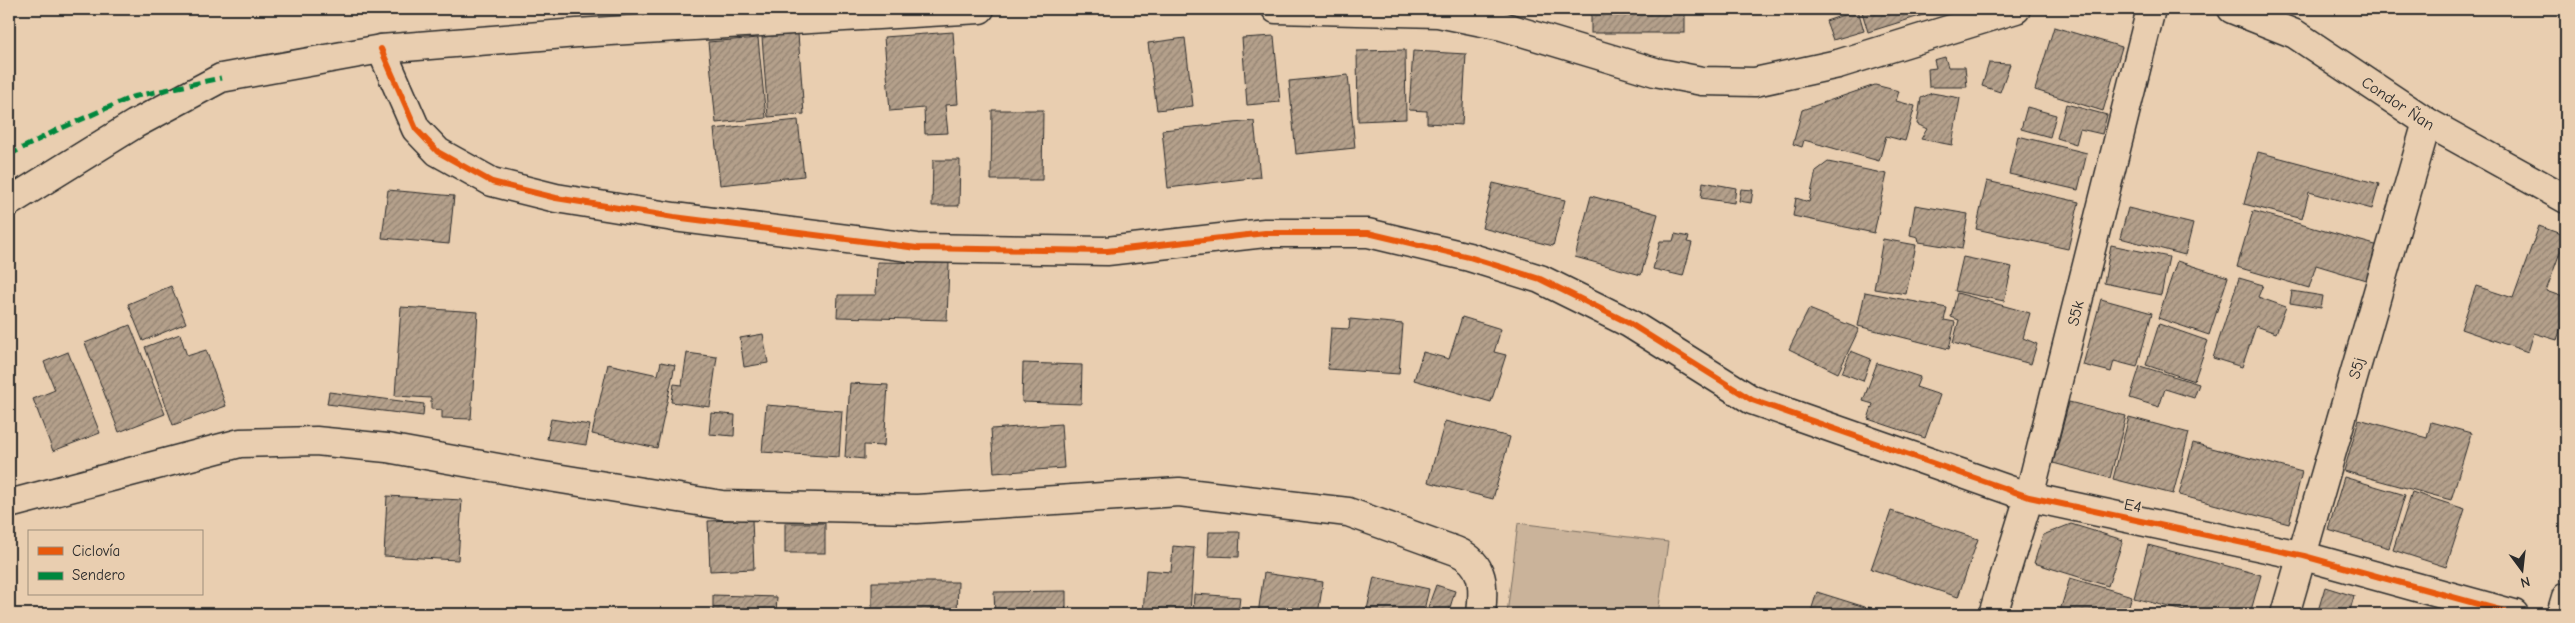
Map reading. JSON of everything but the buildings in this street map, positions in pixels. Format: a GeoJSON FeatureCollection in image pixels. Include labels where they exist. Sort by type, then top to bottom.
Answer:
{"type":"FeatureCollection","features":[{"type":"Feature","properties":{"kind":"street"},"geometry":{"type":"LineString","coordinates":[[9,202],[135,124],[221,78],[381,49],[577,32],[980,9]]}},
{"type":"Feature","properties":{"kind":"street"},"geometry":{"type":"LineString","coordinates":[[1276,9],[1438,13],[1502,26],[1655,72],[1702,81],[1755,82],[1838,64],[2016,9]]}},
{"type":"Feature","properties":{"kind":"street","name":"S5k"},"geometry":{"type":"LineString","coordinates":[[1993,614],[2030,497],[2151,9]]}},
{"type":"Feature","properties":{"kind":"street","name":"Condor Ñan"},"geometry":{"type":"LineString","coordinates":[[2232,9],[2295,34],[2427,122],[2566,199]]}},
{"type":"Feature","properties":{"kind":"street","name":"E4"},"geometry":{"type":"LineString","coordinates":[[381,49],[416,130],[438,152],[492,182],[556,198],[674,217],[917,248],[1107,251],[1265,233],[1368,233],[1469,257],[1540,279],[1629,323],[1752,400],[2030,497],[2304,556],[2514,614]]}},
{"type":"Feature","properties":{"kind":"street","name":"S5j"},"geometry":{"type":"LineString","coordinates":[[2286,614],[2427,122]]}},
{"type":"Feature","properties":{"kind":"street"},"geometry":{"type":"LineString","coordinates":[[9,504],[240,443],[316,441],[387,448],[722,505],[917,509],[1179,492],[1348,512],[1469,556],[1479,568],[1483,595],[1481,614]]}},
{"type":"Feature","properties":{"kind":"street"},"geometry":{"type":"LineString","coordinates":[[2562,614],[2566,597]]}},
{"type":"Feature","properties":{"kind":"shaded area"},"geometry":{"type":"Polygon","coordinates":[[[1518,523],[1668,542],[1658,614],[1507,614],[1518,523]]]}},
{"type":"Feature","properties":{"kind":"marked path"},"geometry":{"type":"LineString","coordinates":[[9,155],[55,131],[132,97],[221,78]]}},
{"type":"Feature","properties":{"kind":"cycle path"},"geometry":{"type":"LineString","coordinates":[[381,49],[416,129],[438,152],[492,182],[556,198],[674,217],[917,248],[1107,251],[1265,233],[1368,233],[1469,257],[1540,279],[1629,323],[1752,400],[2029,497],[2304,556],[2514,614]]}}]}
